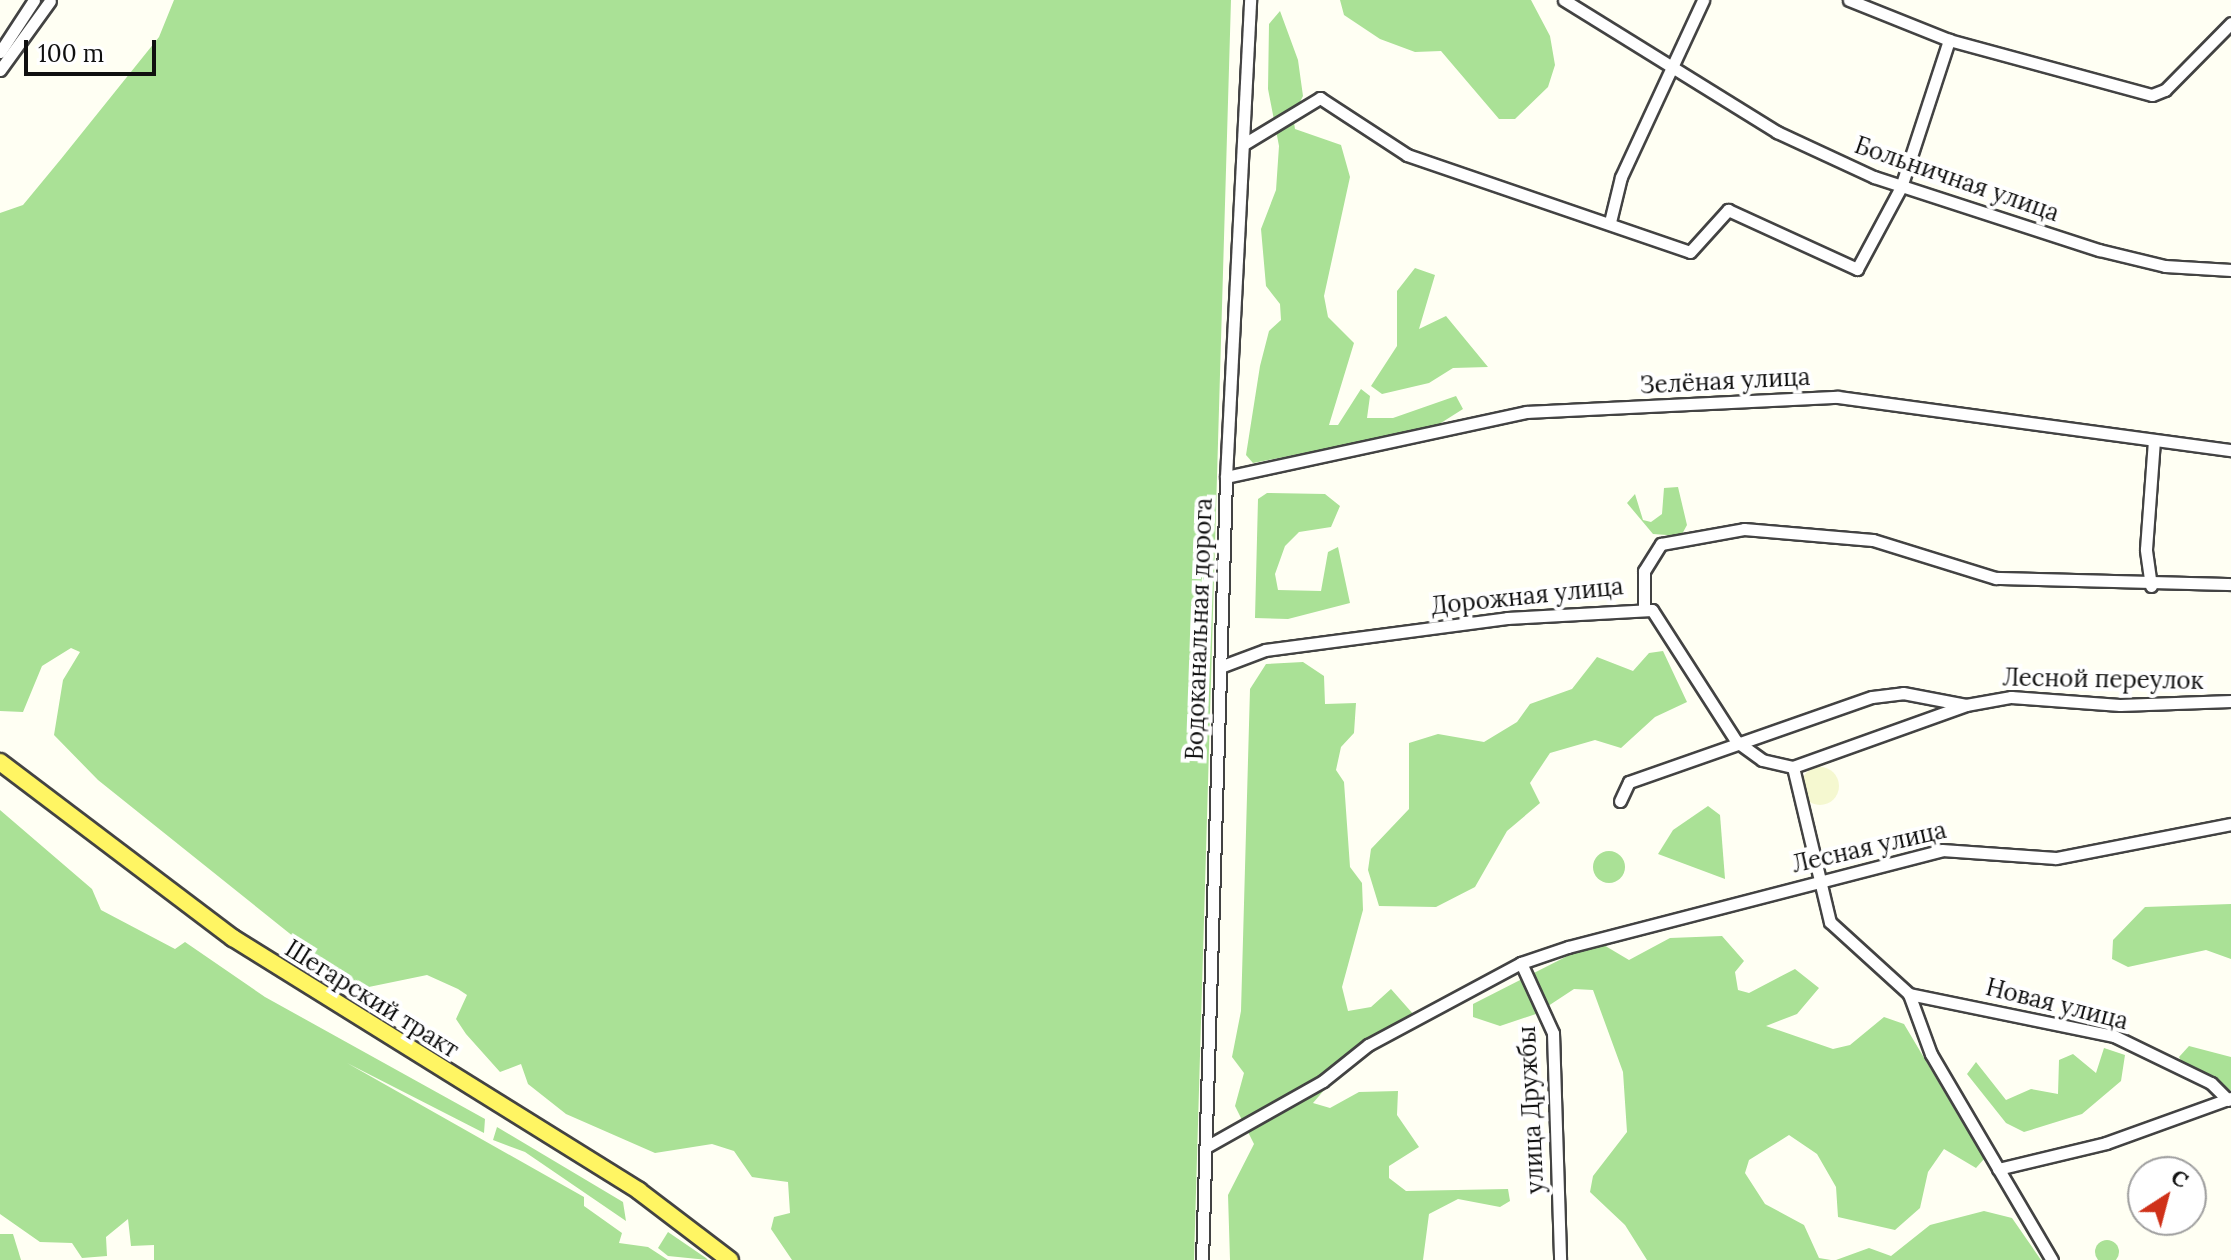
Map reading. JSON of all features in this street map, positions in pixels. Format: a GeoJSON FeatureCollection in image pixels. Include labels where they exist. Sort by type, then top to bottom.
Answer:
{"type":"FeatureCollection","features":[{"type":"Feature","properties":{"kind":"main road","name":"Шегарский тракт"},"geometry":{"type":"LineString","coordinates":[[0,762],[244,946],[639,1191],[730,1260]]}},
{"type":"Feature","properties":{"kind":"street"},"geometry":{"type":"LineString","coordinates":[[0,52],[34,0]]}},
{"type":"Feature","properties":{"kind":"street"},"geometry":{"type":"LineString","coordinates":[[0,70],[49,0]]}},
{"type":"Feature","properties":{"kind":"street","name":"Водоканальная дорога"},"geometry":{"type":"LineString","coordinates":[[1202,1260],[1226,477],[1250,0]]}},
{"type":"Feature","properties":{"kind":"street","name":"Больничная улица"},"geometry":{"type":"LineString","coordinates":[[1564,0],[1669,68],[1777,132],[1901,187],[2099,250],[2165,266],[2231,270]]}},
{"type":"Feature","properties":{"kind":"street"},"geometry":{"type":"LineString","coordinates":[[1610,222],[1621,177],[1703,0]]}},
{"type":"Feature","properties":{"kind":"street"},"geometry":{"type":"LineString","coordinates":[[1849,0],[1949,40],[2152,95],[2165,90],[2231,23]]}},
{"type":"Feature","properties":{"kind":"street"},"geometry":{"type":"LineString","coordinates":[[1244,144],[1320,98],[1407,155],[1610,222],[1690,252],[1728,210],[1857,269],[1901,187],[1949,40]]}},
{"type":"Feature","properties":{"kind":"street","name":"Зелёная улица"},"geometry":{"type":"LineString","coordinates":[[1226,477],[1526,412],[1838,397],[2231,450]]}},
{"type":"Feature","properties":{"kind":"street"},"geometry":{"type":"LineString","coordinates":[[2151,586],[2154,440]]}},
{"type":"Feature","properties":{"kind":"street"},"geometry":{"type":"LineString","coordinates":[[1644,606],[1644,571],[1661,544],[1744,529],[1873,540],[1996,578],[2151,586],[2231,584]]}},
{"type":"Feature","properties":{"kind":"street","name":"Дорожная улица"},"geometry":{"type":"LineString","coordinates":[[1220,667],[1265,650],[1644,606],[1659,616],[1736,741],[1762,760],[1793,767]]}},
{"type":"Feature","properties":{"kind":"street"},"geometry":{"type":"LineString","coordinates":[[1620,801],[1629,782],[1736,741],[1887,693],[1966,705]]}},
{"type":"Feature","properties":{"kind":"street","name":"Лесной переулок"},"geometry":{"type":"LineString","coordinates":[[1793,767],[1966,705],[2040,696],[2136,706],[2231,701]]}},
{"type":"Feature","properties":{"kind":"street"},"geometry":{"type":"LineString","coordinates":[[1793,767],[1818,878],[1836,931],[1909,994],[1931,1054],[2052,1260]]}},
{"type":"Feature","properties":{"kind":"street","name":"Лесная улица"},"geometry":{"type":"LineString","coordinates":[[1206,1147],[1323,1081],[1368,1045],[1521,963],[1568,947],[1704,917],[1818,878],[1962,848],[2056,858],[2231,824]]}},
{"type":"Feature","properties":{"kind":"street","name":"улица Дружбы"},"geometry":{"type":"LineString","coordinates":[[1521,963],[1553,1033],[1560,1260]]}},
{"type":"Feature","properties":{"kind":"street","name":"Новая улица"},"geometry":{"type":"LineString","coordinates":[[1909,994],[2114,1036],[2211,1083],[2229,1099],[2106,1143],[1998,1169]]}},
{"type":"Feature","properties":{"kind":"green space"},"geometry":{"type":"Polygon","coordinates":[[[174,0],[1231,0],[1194,1260],[792,1260],[771,1229],[774,1217],[790,1213],[788,1182],[752,1177],[734,1151],[712,1144],[655,1153],[566,1114],[528,1084],[521,1064],[500,1072],[466,1034],[456,1019],[467,995],[427,975],[359,989],[98,780],[54,735],[63,680],[80,652],[71,648],[42,666],[23,712],[0,711],[0,213],[23,205],[61,159],[159,37],[174,0]]]}},
{"type":"Feature","properties":{"kind":"green space"},"geometry":{"type":"Polygon","coordinates":[[[1340,0],[1531,0],[1550,36],[1555,65],[1548,87],[1515,119],[1499,119],[1441,51],[1415,52],[1380,39],[1344,15],[1340,0]]]}},
{"type":"Feature","properties":{"kind":"green space"},"geometry":{"type":"Polygon","coordinates":[[[1280,11],[1298,60],[1303,96],[1293,116],[1295,129],[1341,145],[1350,177],[1324,296],[1328,317],[1354,343],[1329,425],[1338,425],[1361,389],[1370,396],[1367,418],[1393,418],[1456,396],[1463,409],[1433,428],[1253,463],[1246,455],[1260,366],[1269,331],[1281,320],[1280,304],[1266,286],[1261,229],[1276,190],[1279,146],[1268,89],[1269,24],[1280,11]]]}},
{"type":"Feature","properties":{"kind":"green space"},"geometry":{"type":"Polygon","coordinates":[[[1415,268],[1435,275],[1419,329],[1446,316],[1488,367],[1453,368],[1429,383],[1382,394],[1371,386],[1397,346],[1397,291],[1415,268]]]}},
{"type":"Feature","properties":{"kind":"green space"},"geometry":{"type":"Polygon","coordinates":[[[1678,487],[1687,525],[1681,536],[1653,534],[1627,503],[1635,494],[1643,520],[1651,522],[1662,514],[1664,488],[1678,487]]]}},
{"type":"Feature","properties":{"kind":"green space"},"geometry":{"type":"Polygon","coordinates":[[[1267,493],[1325,494],[1340,506],[1331,527],[1299,532],[1285,546],[1275,574],[1278,590],[1321,591],[1328,552],[1338,547],[1350,603],[1288,619],[1255,618],[1258,499],[1267,493]]]}},
{"type":"Feature","properties":{"kind":"green space"},"geometry":{"type":"Polygon","coordinates":[[[1663,651],[1687,702],[1655,717],[1621,748],[1595,740],[1550,753],[1530,783],[1540,803],[1507,831],[1475,887],[1436,907],[1379,906],[1368,870],[1371,849],[1409,809],[1409,743],[1438,734],[1484,742],[1517,722],[1530,704],[1572,689],[1597,657],[1633,671],[1649,653],[1663,651]]]}},
{"type":"Feature","properties":{"kind":"green space"},"geometry":{"type":"Polygon","coordinates":[[[1303,662],[1324,676],[1325,704],[1356,703],[1354,733],[1341,747],[1336,770],[1344,782],[1350,867],[1362,883],[1363,910],[1342,987],[1348,1011],[1371,1007],[1391,989],[1414,1015],[1406,1034],[1350,1060],[1313,1103],[1330,1108],[1359,1092],[1398,1091],[1397,1115],[1419,1147],[1389,1166],[1389,1178],[1406,1191],[1508,1189],[1510,1201],[1500,1207],[1458,1199],[1429,1214],[1423,1260],[1230,1260],[1228,1195],[1254,1144],[1235,1106],[1244,1073],[1232,1057],[1241,1011],[1250,689],[1266,664],[1303,662]]]}},
{"type":"Feature","properties":{"kind":"green space"},"geometry":{"type":"Polygon","coordinates":[[[1820,767],[1834,772],[1839,786],[1834,800],[1820,805],[1806,800],[1801,786],[1806,772],[1820,767]]]}},
{"type":"Feature","properties":{"kind":"green space"},"geometry":{"type":"Polygon","coordinates":[[[1708,806],[1720,815],[1725,879],[1658,854],[1673,830],[1708,806]]]}},
{"type":"Feature","properties":{"kind":"green space"},"geometry":{"type":"Polygon","coordinates":[[[0,810],[92,889],[101,910],[175,949],[185,942],[265,997],[485,1119],[484,1133],[347,1063],[584,1197],[584,1206],[622,1233],[619,1243],[648,1247],[668,1260],[154,1260],[154,1245],[131,1246],[128,1219],[106,1237],[107,1256],[82,1258],[72,1243],[40,1242],[0,1214],[0,810]]]}},
{"type":"Feature","properties":{"kind":"green space"},"geometry":{"type":"Polygon","coordinates":[[[1609,851],[1620,856],[1625,867],[1620,878],[1609,883],[1598,878],[1593,867],[1598,856],[1609,851]]]}},
{"type":"Feature","properties":{"kind":"green space"},"geometry":{"type":"Polygon","coordinates":[[[2231,904],[2231,959],[2206,950],[2128,967],[2112,959],[2113,940],[2145,907],[2231,904]]]}},
{"type":"Feature","properties":{"kind":"green space"},"geometry":{"type":"Polygon","coordinates":[[[1722,936],[1744,961],[1735,972],[1738,990],[1749,993],[1795,969],[1819,988],[1797,1014],[1766,1026],[1833,1049],[1850,1045],[1884,1017],[1904,1024],[1984,1159],[1976,1168],[1944,1149],[1928,1172],[1920,1208],[1895,1230],[1838,1217],[1836,1187],[1817,1154],[1789,1135],[1749,1160],[1745,1173],[1765,1204],[1804,1225],[1819,1258],[1831,1260],[1647,1260],[1625,1225],[1590,1192],[1593,1176],[1627,1132],[1623,1072],[1593,990],[1574,989],[1536,1014],[1500,1026],[1473,1017],[1473,1004],[1597,941],[1629,960],[1670,938],[1722,936]]]}},
{"type":"Feature","properties":{"kind":"green space"},"geometry":{"type":"Polygon","coordinates":[[[2189,1046],[2231,1057],[2231,1091],[2183,1064],[2179,1057],[2189,1046]]]}},
{"type":"Feature","properties":{"kind":"green space"},"geometry":{"type":"Polygon","coordinates":[[[2104,1048],[2125,1055],[2121,1081],[2082,1114],[2024,1132],[2006,1123],[1967,1074],[1976,1062],[2006,1100],[2031,1089],[2058,1094],[2059,1060],[2073,1054],[2096,1073],[2104,1048]]]}},
{"type":"Feature","properties":{"kind":"green space"},"geometry":{"type":"Polygon","coordinates":[[[497,1127],[623,1202],[626,1221],[525,1152],[493,1140],[497,1127]]]}},
{"type":"Feature","properties":{"kind":"green space"},"geometry":{"type":"Polygon","coordinates":[[[1984,1211],[2012,1218],[2041,1260],[1836,1260],[1869,1248],[1891,1256],[1930,1225],[1984,1211]]]}},
{"type":"Feature","properties":{"kind":"green space"},"geometry":{"type":"Polygon","coordinates":[[[668,1232],[708,1260],[668,1256],[658,1248],[668,1232]]]}},
{"type":"Feature","properties":{"kind":"green space"},"geometry":{"type":"Polygon","coordinates":[[[0,1234],[13,1234],[21,1260],[0,1260],[0,1234]]]}},
{"type":"Feature","properties":{"kind":"green space"},"geometry":{"type":"Polygon","coordinates":[[[2107,1240],[2116,1243],[2119,1252],[2116,1261],[2107,1264],[2098,1261],[2095,1252],[2098,1243],[2107,1240]]]}}]}
